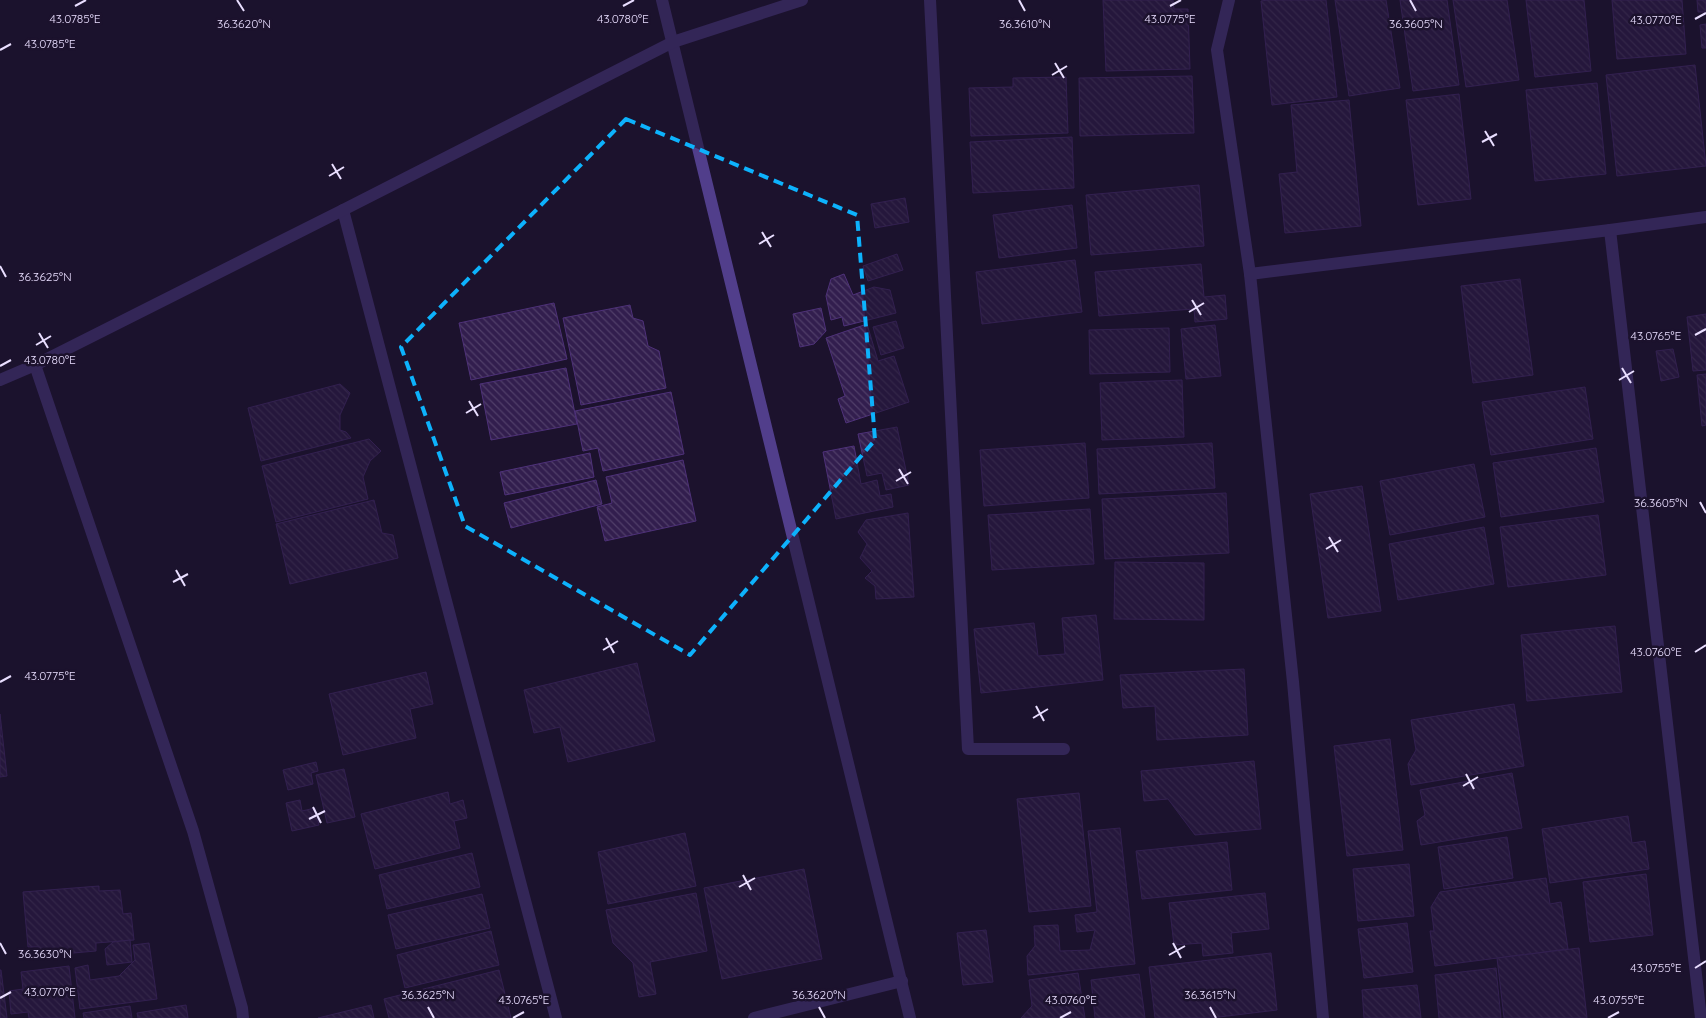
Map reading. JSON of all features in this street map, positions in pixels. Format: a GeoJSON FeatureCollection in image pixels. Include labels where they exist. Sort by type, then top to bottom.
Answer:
{"type":"FeatureCollection","features":[{"type":"Feature","properties":{"kind":"street"},"geometry":{"type":"LineString","coordinates":[[662,0],[910,1018]]}},
{"type":"Feature","properties":{"kind":"street"},"geometry":{"type":"LineString","coordinates":[[0,380],[35,365],[673,42],[802,0]]}},
{"type":"Feature","properties":{"kind":"street"},"geometry":{"type":"LineString","coordinates":[[930,0],[968,749],[1064,749]]}},
{"type":"Feature","properties":{"kind":"street"},"geometry":{"type":"LineString","coordinates":[[1229,0],[1217,50],[1250,274],[1293,682],[1324,1018]]}},
{"type":"Feature","properties":{"kind":"street"},"geometry":{"type":"LineString","coordinates":[[343,210],[556,1018]]}},
{"type":"Feature","properties":{"kind":"street"},"geometry":{"type":"LineString","coordinates":[[1250,274],[1706,217]]}},
{"type":"Feature","properties":{"kind":"street"},"geometry":{"type":"LineString","coordinates":[[1610,230],[1701,1018]]}},
{"type":"Feature","properties":{"kind":"street"},"geometry":{"type":"LineString","coordinates":[[35,365],[193,831],[242,1008],[243,1018]]}},
{"type":"Feature","properties":{"kind":"street"},"geometry":{"type":"LineString","coordinates":[[754,1018],[902,980]]}},
{"type":"Feature","properties":{"kind":"highlighted area"},"geometry":{"type":"Polygon","coordinates":[[[626,119],[857,215],[875,440],[690,655],[465,526],[401,347],[626,119]]]}},
{"type":"Feature","properties":{"kind":"building"},"geometry":{"type":"Polygon","coordinates":[[[1103,0],[1173,0],[1174,9],[1188,9],[1190,69],[1106,71],[1103,0]]]}},
{"type":"Feature","properties":{"kind":"building"},"geometry":{"type":"Polygon","coordinates":[[[1326,0],[1337,97],[1272,105],[1261,1],[1326,0]]]}},
{"type":"Feature","properties":{"kind":"building"},"geometry":{"type":"Polygon","coordinates":[[[1335,0],[1386,0],[1400,88],[1349,96],[1335,0]]]}},
{"type":"Feature","properties":{"kind":"building"},"geometry":{"type":"Polygon","coordinates":[[[1400,0],[1447,0],[1459,85],[1413,91],[1400,0]]]}},
{"type":"Feature","properties":{"kind":"building"},"geometry":{"type":"Polygon","coordinates":[[[1453,0],[1507,0],[1519,80],[1466,87],[1453,0]]]}},
{"type":"Feature","properties":{"kind":"building"},"geometry":{"type":"Polygon","coordinates":[[[1526,0],[1584,0],[1591,71],[1535,77],[1526,0]]]}},
{"type":"Feature","properties":{"kind":"building"},"geometry":{"type":"Polygon","coordinates":[[[1612,0],[1682,0],[1686,54],[1617,59],[1612,0]]]}},
{"type":"Feature","properties":{"kind":"building"},"geometry":{"type":"Polygon","coordinates":[[[1697,0],[1706,0],[1706,12],[1698,12],[1697,0]]]}},
{"type":"Feature","properties":{"kind":"building"},"geometry":{"type":"Polygon","coordinates":[[[1706,24],[1706,48],[1702,48],[1700,25],[1706,24]]]}},
{"type":"Feature","properties":{"kind":"building"},"geometry":{"type":"Polygon","coordinates":[[[1695,65],[1706,166],[1617,176],[1606,75],[1695,65]]]}},
{"type":"Feature","properties":{"kind":"building"},"geometry":{"type":"Polygon","coordinates":[[[1192,76],[1194,133],[1080,136],[1079,78],[1192,76]]]}},
{"type":"Feature","properties":{"kind":"building"},"geometry":{"type":"Polygon","coordinates":[[[1066,77],[1068,133],[971,136],[969,88],[1013,87],[1013,78],[1066,77]]]}},
{"type":"Feature","properties":{"kind":"building"},"geometry":{"type":"Polygon","coordinates":[[[1597,83],[1606,174],[1535,181],[1526,90],[1597,83]]]}},
{"type":"Feature","properties":{"kind":"building"},"geometry":{"type":"Polygon","coordinates":[[[1459,94],[1471,199],[1418,205],[1406,100],[1459,94]]]}},
{"type":"Feature","properties":{"kind":"building"},"geometry":{"type":"Polygon","coordinates":[[[1349,100],[1361,226],[1285,233],[1279,174],[1297,172],[1291,105],[1349,100]]]}},
{"type":"Feature","properties":{"kind":"building"},"geometry":{"type":"Polygon","coordinates":[[[1072,137],[1074,188],[973,193],[970,142],[1072,137]]]}},
{"type":"Feature","properties":{"kind":"building"},"geometry":{"type":"Polygon","coordinates":[[[1199,185],[1204,246],[1091,255],[1086,195],[1199,185]]]}},
{"type":"Feature","properties":{"kind":"building"},"geometry":{"type":"Polygon","coordinates":[[[905,198],[909,222],[875,228],[871,204],[905,198]]]}},
{"type":"Feature","properties":{"kind":"building"},"geometry":{"type":"Polygon","coordinates":[[[1072,205],[1077,248],[999,258],[993,215],[1072,205]]]}},
{"type":"Feature","properties":{"kind":"building"},"geometry":{"type":"Polygon","coordinates":[[[897,254],[903,270],[868,281],[863,266],[897,254]]]}},
{"type":"Feature","properties":{"kind":"building"},"geometry":{"type":"Polygon","coordinates":[[[1075,260],[1082,312],[982,324],[976,272],[1075,260]]]}},
{"type":"Feature","properties":{"kind":"building"},"geometry":{"type":"Polygon","coordinates":[[[1201,264],[1204,297],[1225,295],[1227,319],[1195,322],[1194,309],[1099,316],[1095,272],[1201,264]]]}},
{"type":"Feature","properties":{"kind":"building"},"geometry":{"type":"Polygon","coordinates":[[[844,274],[853,295],[874,287],[890,290],[896,313],[844,326],[842,317],[831,320],[826,296],[831,279],[844,274]]]}},
{"type":"Feature","properties":{"kind":"building"},"geometry":{"type":"Polygon","coordinates":[[[1520,279],[1533,375],[1473,383],[1461,286],[1520,279]]]}},
{"type":"Feature","properties":{"kind":"building"},"geometry":{"type":"Polygon","coordinates":[[[554,303],[567,359],[471,380],[459,323],[554,303]]]}},
{"type":"Feature","properties":{"kind":"building"},"geometry":{"type":"Polygon","coordinates":[[[630,305],[633,318],[643,321],[648,346],[659,351],[666,388],[581,405],[563,318],[630,305]]]}},
{"type":"Feature","properties":{"kind":"building"},"geometry":{"type":"Polygon","coordinates":[[[821,308],[826,331],[814,344],[800,347],[793,314],[821,308]]]}},
{"type":"Feature","properties":{"kind":"building"},"geometry":{"type":"Polygon","coordinates":[[[1706,314],[1706,370],[1693,371],[1687,317],[1706,314]]]}},
{"type":"Feature","properties":{"kind":"building"},"geometry":{"type":"Polygon","coordinates":[[[896,321],[904,348],[881,355],[873,327],[896,321]]]}},
{"type":"Feature","properties":{"kind":"building"},"geometry":{"type":"Polygon","coordinates":[[[867,324],[878,361],[894,356],[909,402],[846,423],[838,399],[845,396],[826,338],[867,324]]]}},
{"type":"Feature","properties":{"kind":"building"},"geometry":{"type":"Polygon","coordinates":[[[1215,325],[1221,376],[1186,379],[1181,329],[1215,325]]]}},
{"type":"Feature","properties":{"kind":"building"},"geometry":{"type":"Polygon","coordinates":[[[1169,328],[1170,372],[1090,374],[1089,330],[1169,328]]]}},
{"type":"Feature","properties":{"kind":"building"},"geometry":{"type":"Polygon","coordinates":[[[1673,349],[1679,377],[1661,381],[1656,351],[1673,349]]]}},
{"type":"Feature","properties":{"kind":"building"},"geometry":{"type":"Polygon","coordinates":[[[566,368],[577,424],[491,440],[480,384],[566,368]]]}},
{"type":"Feature","properties":{"kind":"building"},"geometry":{"type":"Polygon","coordinates":[[[1706,374],[1706,425],[1702,426],[1697,375],[1706,374]]]}},
{"type":"Feature","properties":{"kind":"building"},"geometry":{"type":"Polygon","coordinates":[[[1182,380],[1184,437],[1102,440],[1100,383],[1182,380]]]}},
{"type":"Feature","properties":{"kind":"building"},"geometry":{"type":"Polygon","coordinates":[[[340,384],[350,393],[340,415],[340,430],[346,432],[351,438],[261,461],[248,408],[340,384]]]}},
{"type":"Feature","properties":{"kind":"building"},"geometry":{"type":"Polygon","coordinates":[[[1585,387],[1593,439],[1491,455],[1482,402],[1585,387]]]}},
{"type":"Feature","properties":{"kind":"building"},"geometry":{"type":"Polygon","coordinates":[[[671,392],[684,454],[603,471],[598,448],[583,451],[575,411],[671,392]]]}},
{"type":"Feature","properties":{"kind":"building"},"geometry":{"type":"Polygon","coordinates":[[[897,427],[909,485],[886,490],[882,473],[867,476],[858,434],[897,427]]]}},
{"type":"Feature","properties":{"kind":"building"},"geometry":{"type":"Polygon","coordinates":[[[369,439],[381,451],[370,461],[363,477],[368,499],[276,522],[262,466],[369,439]]]}},
{"type":"Feature","properties":{"kind":"building"},"geometry":{"type":"Polygon","coordinates":[[[1085,443],[1089,498],[984,506],[980,450],[1085,443]]]}},
{"type":"Feature","properties":{"kind":"building"},"geometry":{"type":"Polygon","coordinates":[[[1212,443],[1215,488],[1099,494],[1097,449],[1212,443]]]}},
{"type":"Feature","properties":{"kind":"building"},"geometry":{"type":"Polygon","coordinates":[[[854,446],[861,484],[877,480],[880,496],[891,494],[893,507],[836,519],[823,452],[854,446]]]}},
{"type":"Feature","properties":{"kind":"building"},"geometry":{"type":"Polygon","coordinates":[[[1596,448],[1604,502],[1501,517],[1493,463],[1596,448]]]}},
{"type":"Feature","properties":{"kind":"building"},"geometry":{"type":"Polygon","coordinates":[[[590,453],[594,477],[505,495],[500,472],[590,453]]]}},
{"type":"Feature","properties":{"kind":"building"},"geometry":{"type":"Polygon","coordinates":[[[683,460],[696,521],[605,541],[597,507],[612,503],[606,477],[683,460]]]}},
{"type":"Feature","properties":{"kind":"building"},"geometry":{"type":"Polygon","coordinates":[[[1474,464],[1485,517],[1390,535],[1380,481],[1474,464]]]}},
{"type":"Feature","properties":{"kind":"building"},"geometry":{"type":"Polygon","coordinates":[[[596,480],[602,504],[511,528],[504,503],[596,480]]]}},
{"type":"Feature","properties":{"kind":"building"},"geometry":{"type":"Polygon","coordinates":[[[1362,486],[1381,611],[1328,618],[1310,494],[1362,486]]]}},
{"type":"Feature","properties":{"kind":"building"},"geometry":{"type":"Polygon","coordinates":[[[1226,493],[1229,553],[1105,559],[1102,499],[1226,493]]]}},
{"type":"Feature","properties":{"kind":"building"},"geometry":{"type":"Polygon","coordinates":[[[374,500],[382,533],[393,535],[398,558],[290,584],[276,524],[374,500]]]}},
{"type":"Feature","properties":{"kind":"building"},"geometry":{"type":"Polygon","coordinates":[[[1090,509],[1094,564],[992,570],[988,515],[1090,509]]]}},
{"type":"Feature","properties":{"kind":"building"},"geometry":{"type":"Polygon","coordinates":[[[908,513],[914,597],[876,599],[875,586],[865,578],[872,571],[860,558],[867,544],[858,532],[866,520],[908,513]]]}},
{"type":"Feature","properties":{"kind":"building"},"geometry":{"type":"Polygon","coordinates":[[[1598,515],[1606,575],[1508,587],[1500,527],[1598,515]]]}},
{"type":"Feature","properties":{"kind":"building"},"geometry":{"type":"Polygon","coordinates":[[[1484,527],[1494,584],[1398,600],[1389,544],[1484,527]]]}},
{"type":"Feature","properties":{"kind":"building"},"geometry":{"type":"Polygon","coordinates":[[[1115,562],[1204,563],[1204,620],[1114,619],[1115,562]]]}},
{"type":"Feature","properties":{"kind":"building"},"geometry":{"type":"Polygon","coordinates":[[[1096,615],[1103,680],[981,693],[974,629],[1034,623],[1038,656],[1065,654],[1062,618],[1096,615]]]}},
{"type":"Feature","properties":{"kind":"building"},"geometry":{"type":"Polygon","coordinates":[[[1615,626],[1622,692],[1527,701],[1521,635],[1615,626]]]}},
{"type":"Feature","properties":{"kind":"building"},"geometry":{"type":"Polygon","coordinates":[[[637,663],[655,741],[568,762],[560,727],[534,733],[524,690],[637,663]]]}},
{"type":"Feature","properties":{"kind":"building"},"geometry":{"type":"Polygon","coordinates":[[[1244,669],[1248,735],[1157,740],[1155,706],[1123,708],[1120,675],[1244,669]]]}},
{"type":"Feature","properties":{"kind":"building"},"geometry":{"type":"Polygon","coordinates":[[[426,672],[433,704],[410,709],[416,738],[343,755],[329,694],[426,672]]]}},
{"type":"Feature","properties":{"kind":"building"},"geometry":{"type":"Polygon","coordinates":[[[1514,704],[1524,766],[1411,785],[1408,764],[1416,750],[1411,720],[1514,704]]]}},
{"type":"Feature","properties":{"kind":"building"},"geometry":{"type":"Polygon","coordinates":[[[0,714],[7,776],[0,777],[0,714]]]}},
{"type":"Feature","properties":{"kind":"building"},"geometry":{"type":"Polygon","coordinates":[[[1390,739],[1403,850],[1347,856],[1334,746],[1390,739]]]}},
{"type":"Feature","properties":{"kind":"building"},"geometry":{"type":"Polygon","coordinates":[[[1254,761],[1261,829],[1195,835],[1168,799],[1144,801],[1141,771],[1254,761]]]}},
{"type":"Feature","properties":{"kind":"building"},"geometry":{"type":"Polygon","coordinates":[[[316,762],[318,771],[311,773],[313,784],[288,790],[283,770],[316,762]]]}},
{"type":"Feature","properties":{"kind":"building"},"geometry":{"type":"Polygon","coordinates":[[[344,769],[355,817],[327,823],[316,775],[344,769]]]}},
{"type":"Feature","properties":{"kind":"building"},"geometry":{"type":"Polygon","coordinates":[[[1512,773],[1522,828],[1421,845],[1417,821],[1425,815],[1420,790],[1512,773]]]}},
{"type":"Feature","properties":{"kind":"building"},"geometry":{"type":"Polygon","coordinates":[[[448,792],[450,804],[463,800],[467,818],[454,821],[460,848],[375,869],[361,814],[448,792]]]}},
{"type":"Feature","properties":{"kind":"building"},"geometry":{"type":"Polygon","coordinates":[[[1079,793],[1091,906],[1029,912],[1017,799],[1079,793]]]}},
{"type":"Feature","properties":{"kind":"building"},"geometry":{"type":"Polygon","coordinates":[[[300,800],[302,811],[315,808],[319,825],[292,831],[286,803],[300,800]]]}},
{"type":"Feature","properties":{"kind":"building"},"geometry":{"type":"Polygon","coordinates":[[[1628,816],[1632,843],[1645,841],[1649,869],[1550,883],[1542,829],[1628,816]]]}},
{"type":"Feature","properties":{"kind":"building"},"geometry":{"type":"Polygon","coordinates":[[[1120,828],[1135,964],[1028,975],[1027,956],[1035,946],[1034,926],[1058,925],[1060,951],[1090,950],[1095,930],[1077,932],[1075,915],[1097,912],[1088,831],[1120,828]]]}},
{"type":"Feature","properties":{"kind":"building"},"geometry":{"type":"Polygon","coordinates":[[[685,833],[696,886],[608,904],[598,852],[685,833]]]}},
{"type":"Feature","properties":{"kind":"building"},"geometry":{"type":"Polygon","coordinates":[[[1507,837],[1513,878],[1444,889],[1438,847],[1507,837]]]}},
{"type":"Feature","properties":{"kind":"building"},"geometry":{"type":"Polygon","coordinates":[[[1227,842],[1232,890],[1142,899],[1136,851],[1227,842]]]}},
{"type":"Feature","properties":{"kind":"building"},"geometry":{"type":"Polygon","coordinates":[[[472,853],[480,887],[387,909],[379,875],[472,853]]]}},
{"type":"Feature","properties":{"kind":"building"},"geometry":{"type":"Polygon","coordinates":[[[1409,864],[1414,916],[1358,921],[1353,869],[1409,864]]]}},
{"type":"Feature","properties":{"kind":"building"},"geometry":{"type":"Polygon","coordinates":[[[804,869],[822,959],[722,979],[704,888],[804,869]]]}},
{"type":"Feature","properties":{"kind":"building"},"geometry":{"type":"Polygon","coordinates":[[[1646,874],[1653,935],[1590,942],[1583,882],[1646,874]]]}},
{"type":"Feature","properties":{"kind":"building"},"geometry":{"type":"Polygon","coordinates":[[[1546,878],[1550,904],[1561,902],[1568,949],[1435,966],[1430,931],[1434,931],[1431,907],[1440,892],[1546,878]]]}},
{"type":"Feature","properties":{"kind":"building"},"geometry":{"type":"Polygon","coordinates":[[[99,886],[99,891],[120,890],[123,914],[131,913],[134,940],[96,943],[96,951],[39,956],[39,947],[28,947],[23,892],[99,886]]]}},
{"type":"Feature","properties":{"kind":"building"},"geometry":{"type":"Polygon","coordinates":[[[696,893],[707,951],[650,962],[656,994],[639,997],[633,963],[613,943],[606,910],[696,893]]]}},
{"type":"Feature","properties":{"kind":"building"},"geometry":{"type":"Polygon","coordinates":[[[1265,893],[1269,929],[1231,933],[1233,953],[1203,956],[1202,943],[1174,945],[1169,903],[1265,893]]]}},
{"type":"Feature","properties":{"kind":"building"},"geometry":{"type":"Polygon","coordinates":[[[482,894],[490,928],[396,949],[388,915],[482,894]]]}},
{"type":"Feature","properties":{"kind":"building"},"geometry":{"type":"Polygon","coordinates":[[[1407,923],[1413,972],[1364,978],[1358,929],[1407,923]]]}},
{"type":"Feature","properties":{"kind":"building"},"geometry":{"type":"Polygon","coordinates":[[[986,930],[993,982],[963,985],[957,933],[986,930]]]}},
{"type":"Feature","properties":{"kind":"building"},"geometry":{"type":"Polygon","coordinates":[[[491,931],[499,965],[405,988],[397,955],[491,931]]]}},
{"type":"Feature","properties":{"kind":"building"},"geometry":{"type":"Polygon","coordinates":[[[130,940],[132,962],[107,965],[105,949],[113,942],[130,940]]]}},
{"type":"Feature","properties":{"kind":"building"},"geometry":{"type":"Polygon","coordinates":[[[149,943],[157,999],[80,1009],[75,968],[88,965],[90,980],[119,976],[135,960],[133,945],[149,943]]]}},
{"type":"Feature","properties":{"kind":"building"},"geometry":{"type":"Polygon","coordinates":[[[1579,948],[1587,1018],[1504,1018],[1497,958],[1579,948]]]}},
{"type":"Feature","properties":{"kind":"building"},"geometry":{"type":"Polygon","coordinates":[[[1271,953],[1277,1010],[1211,1018],[1155,1018],[1149,967],[1271,953]]]}},
{"type":"Feature","properties":{"kind":"building"},"geometry":{"type":"Polygon","coordinates":[[[69,966],[75,1018],[29,1018],[28,1012],[11,1014],[9,991],[23,989],[21,972],[69,966]]]}},
{"type":"Feature","properties":{"kind":"building"},"geometry":{"type":"Polygon","coordinates":[[[1496,968],[1501,1018],[1439,1018],[1435,975],[1496,968]]]}},
{"type":"Feature","properties":{"kind":"building"},"geometry":{"type":"Polygon","coordinates":[[[1,970],[7,1018],[0,1018],[1,970]]]}},
{"type":"Feature","properties":{"kind":"building"},"geometry":{"type":"Polygon","coordinates":[[[499,970],[511,1018],[389,1018],[384,999],[499,970]]]}},
{"type":"Feature","properties":{"kind":"building"},"geometry":{"type":"Polygon","coordinates":[[[1078,973],[1085,1018],[1021,1018],[1032,1006],[1029,980],[1078,973]]]}},
{"type":"Feature","properties":{"kind":"building"},"geometry":{"type":"Polygon","coordinates":[[[1139,974],[1145,1018],[1095,1018],[1091,980],[1139,974]]]}},
{"type":"Feature","properties":{"kind":"building"},"geometry":{"type":"Polygon","coordinates":[[[1417,985],[1421,1018],[1364,1018],[1362,990],[1417,985]]]}},
{"type":"Feature","properties":{"kind":"building"},"geometry":{"type":"Polygon","coordinates":[[[186,1005],[188,1018],[138,1018],[137,1013],[186,1005]]]}},
{"type":"Feature","properties":{"kind":"building"},"geometry":{"type":"Polygon","coordinates":[[[371,1005],[374,1018],[318,1018],[371,1005]]]}},
{"type":"Feature","properties":{"kind":"building"},"geometry":{"type":"Polygon","coordinates":[[[130,1006],[132,1018],[84,1018],[83,1013],[130,1006]]]}}]}
